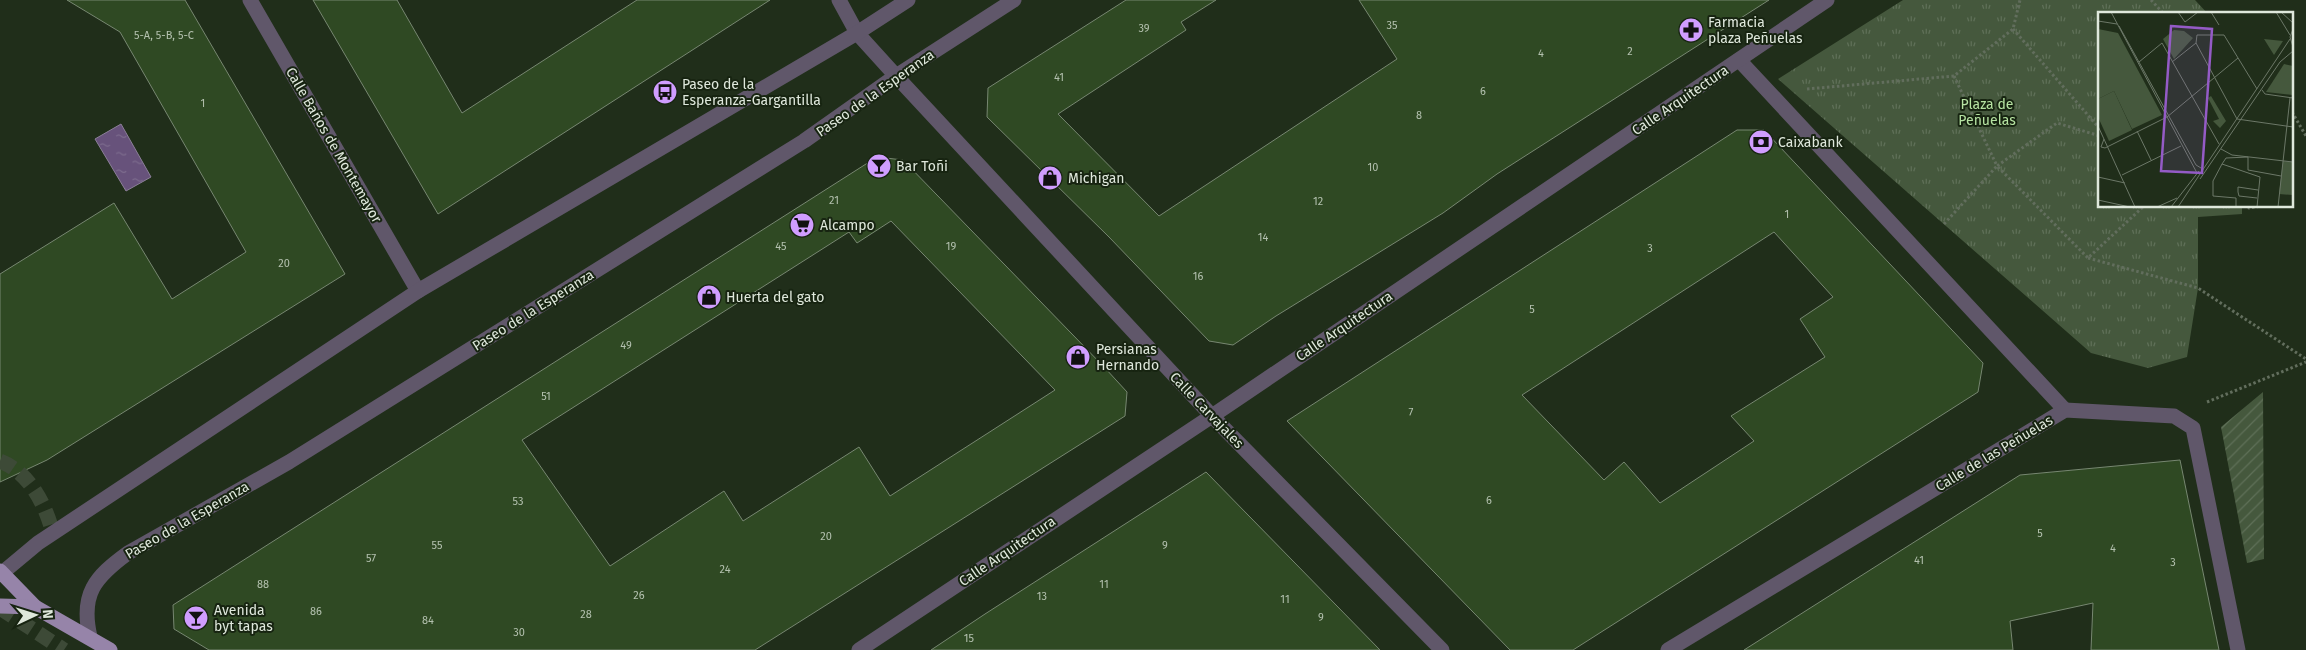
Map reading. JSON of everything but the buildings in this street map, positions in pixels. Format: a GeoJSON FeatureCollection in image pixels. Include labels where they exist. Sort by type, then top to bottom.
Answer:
{"type":"FeatureCollection","features":[{"type":"Feature","properties":{"kind":"main road"},"geometry":{"type":"LineString","coordinates":[[1,574],[35,607],[110,650]]}},
{"type":"Feature","properties":{"kind":"main road"},"geometry":{"type":"LineString","coordinates":[[0,606],[35,607]]}},
{"type":"Feature","properties":{"kind":"street","name":"Calle Baños de Montemayor"},"geometry":{"type":"LineString","coordinates":[[250,0],[418,291]]}},
{"type":"Feature","properties":{"kind":"street","name":"Calle Carvajales"},"geometry":{"type":"LineString","coordinates":[[839,0],[857,33],[896,76],[1212,416],[1442,650]]}},
{"type":"Feature","properties":{"kind":"street"},"geometry":{"type":"LineString","coordinates":[[1,574],[38,543],[418,291],[857,33],[908,0]]}},
{"type":"Feature","properties":{"kind":"street","name":"Paseo de la Esperanza"},"geometry":{"type":"LineString","coordinates":[[90,637],[86,623],[90,591],[106,570],[128,553],[323,441],[804,141],[896,76],[1014,0]]}},
{"type":"Feature","properties":{"kind":"street","name":"Calle Arquitectura"},"geometry":{"type":"LineString","coordinates":[[859,650],[1212,416],[1827,0]]}},
{"type":"Feature","properties":{"kind":"street"},"geometry":{"type":"LineString","coordinates":[[1738,60],[2065,410]]}},
{"type":"Feature","properties":{"kind":"street","name":"Calle de las Peñuelas"},"geometry":{"type":"LineString","coordinates":[[1668,650],[2065,410],[2174,416]]}},
{"type":"Feature","properties":{"kind":"street"},"geometry":{"type":"LineString","coordinates":[[2174,416],[2193,428],[2238,650]]}},
{"type":"Feature","properties":{"kind":"path"},"geometry":{"type":"LineString","coordinates":[[1767,93],[1954,76],[2013,29],[2020,0]]}},
{"type":"Feature","properties":{"kind":"path"},"geometry":{"type":"LineString","coordinates":[[2151,0],[2162,12]]}},
{"type":"Feature","properties":{"kind":"path"},"geometry":{"type":"LineString","coordinates":[[2013,29],[2098,127]]}},
{"type":"Feature","properties":{"kind":"path"},"geometry":{"type":"LineString","coordinates":[[1954,76],[1997,166],[2088,258],[2198,288],[2306,361]]}},
{"type":"Feature","properties":{"kind":"path"},"geometry":{"type":"LineString","coordinates":[[2294,115],[2306,136]]}},
{"type":"Feature","properties":{"kind":"path"},"geometry":{"type":"LineString","coordinates":[[1944,224],[1997,166],[2057,123],[2098,135]]}},
{"type":"Feature","properties":{"kind":"path"},"geometry":{"type":"LineString","coordinates":[[2088,258],[2142,208]]}},
{"type":"Feature","properties":{"kind":"path"},"geometry":{"type":"LineString","coordinates":[[2174,416],[2306,361]]}},
{"type":"Feature","properties":{"kind":"green space","name":"Plaza de Peñuelas"},"geometry":{"type":"Polygon","coordinates":[[[1903,0],[2195,0],[2206,12],[2098,12],[2098,208],[2242,208],[2242,214],[2198,217],[2198,288],[2187,357],[2148,368],[2091,353],[1778,79],[1903,0]]]}},
{"type":"Feature","properties":{"kind":"green space"},"geometry":{"type":"Polygon","coordinates":[[[2263,392],[2264,559],[2247,563],[2221,427],[2263,392]]]}},
{"type":"Feature","properties":{"kind":"water"},"geometry":{"type":"Polygon","coordinates":[[[121,124],[151,177],[126,191],[95,139],[121,124]]]}},
{"type":"Feature","properties":{"kind":"tunnel"},"geometry":{"type":"LineString","coordinates":[[0,461],[11,466],[28,481],[46,511],[53,533]]}},
{"type":"Feature","properties":{"kind":"tunnel"},"geometry":{"type":"LineString","coordinates":[[0,608],[64,650]]}},
{"type":"Feature","properties":{"kind":"place","name":"Farmacia plaza Peñuelas"},"geometry":{"type":"Point","coordinates":[1691,30]}},
{"type":"Feature","properties":{"kind":"place","name":"Paseo de la Esperanza-Gargantilla"},"geometry":{"type":"Point","coordinates":[665,92]}},
{"type":"Feature","properties":{"kind":"place","name":"Caixabank"},"geometry":{"type":"Point","coordinates":[1761,142]}},
{"type":"Feature","properties":{"kind":"place","name":"Bar Toñi"},"geometry":{"type":"Point","coordinates":[879,166]}},
{"type":"Feature","properties":{"kind":"place","name":"Michigan"},"geometry":{"type":"Point","coordinates":[1050,178]}},
{"type":"Feature","properties":{"kind":"place","name":"Alcampo"},"geometry":{"type":"Point","coordinates":[802,225]}},
{"type":"Feature","properties":{"kind":"place","name":"Huerta del gato"},"geometry":{"type":"Point","coordinates":[709,297]}},
{"type":"Feature","properties":{"kind":"place","name":"Persianas Hernando"},"geometry":{"type":"Point","coordinates":[1078,357]}},
{"type":"Feature","properties":{"kind":"place","name":"Avenida byt tapas"},"geometry":{"type":"Point","coordinates":[196,618]}}]}
